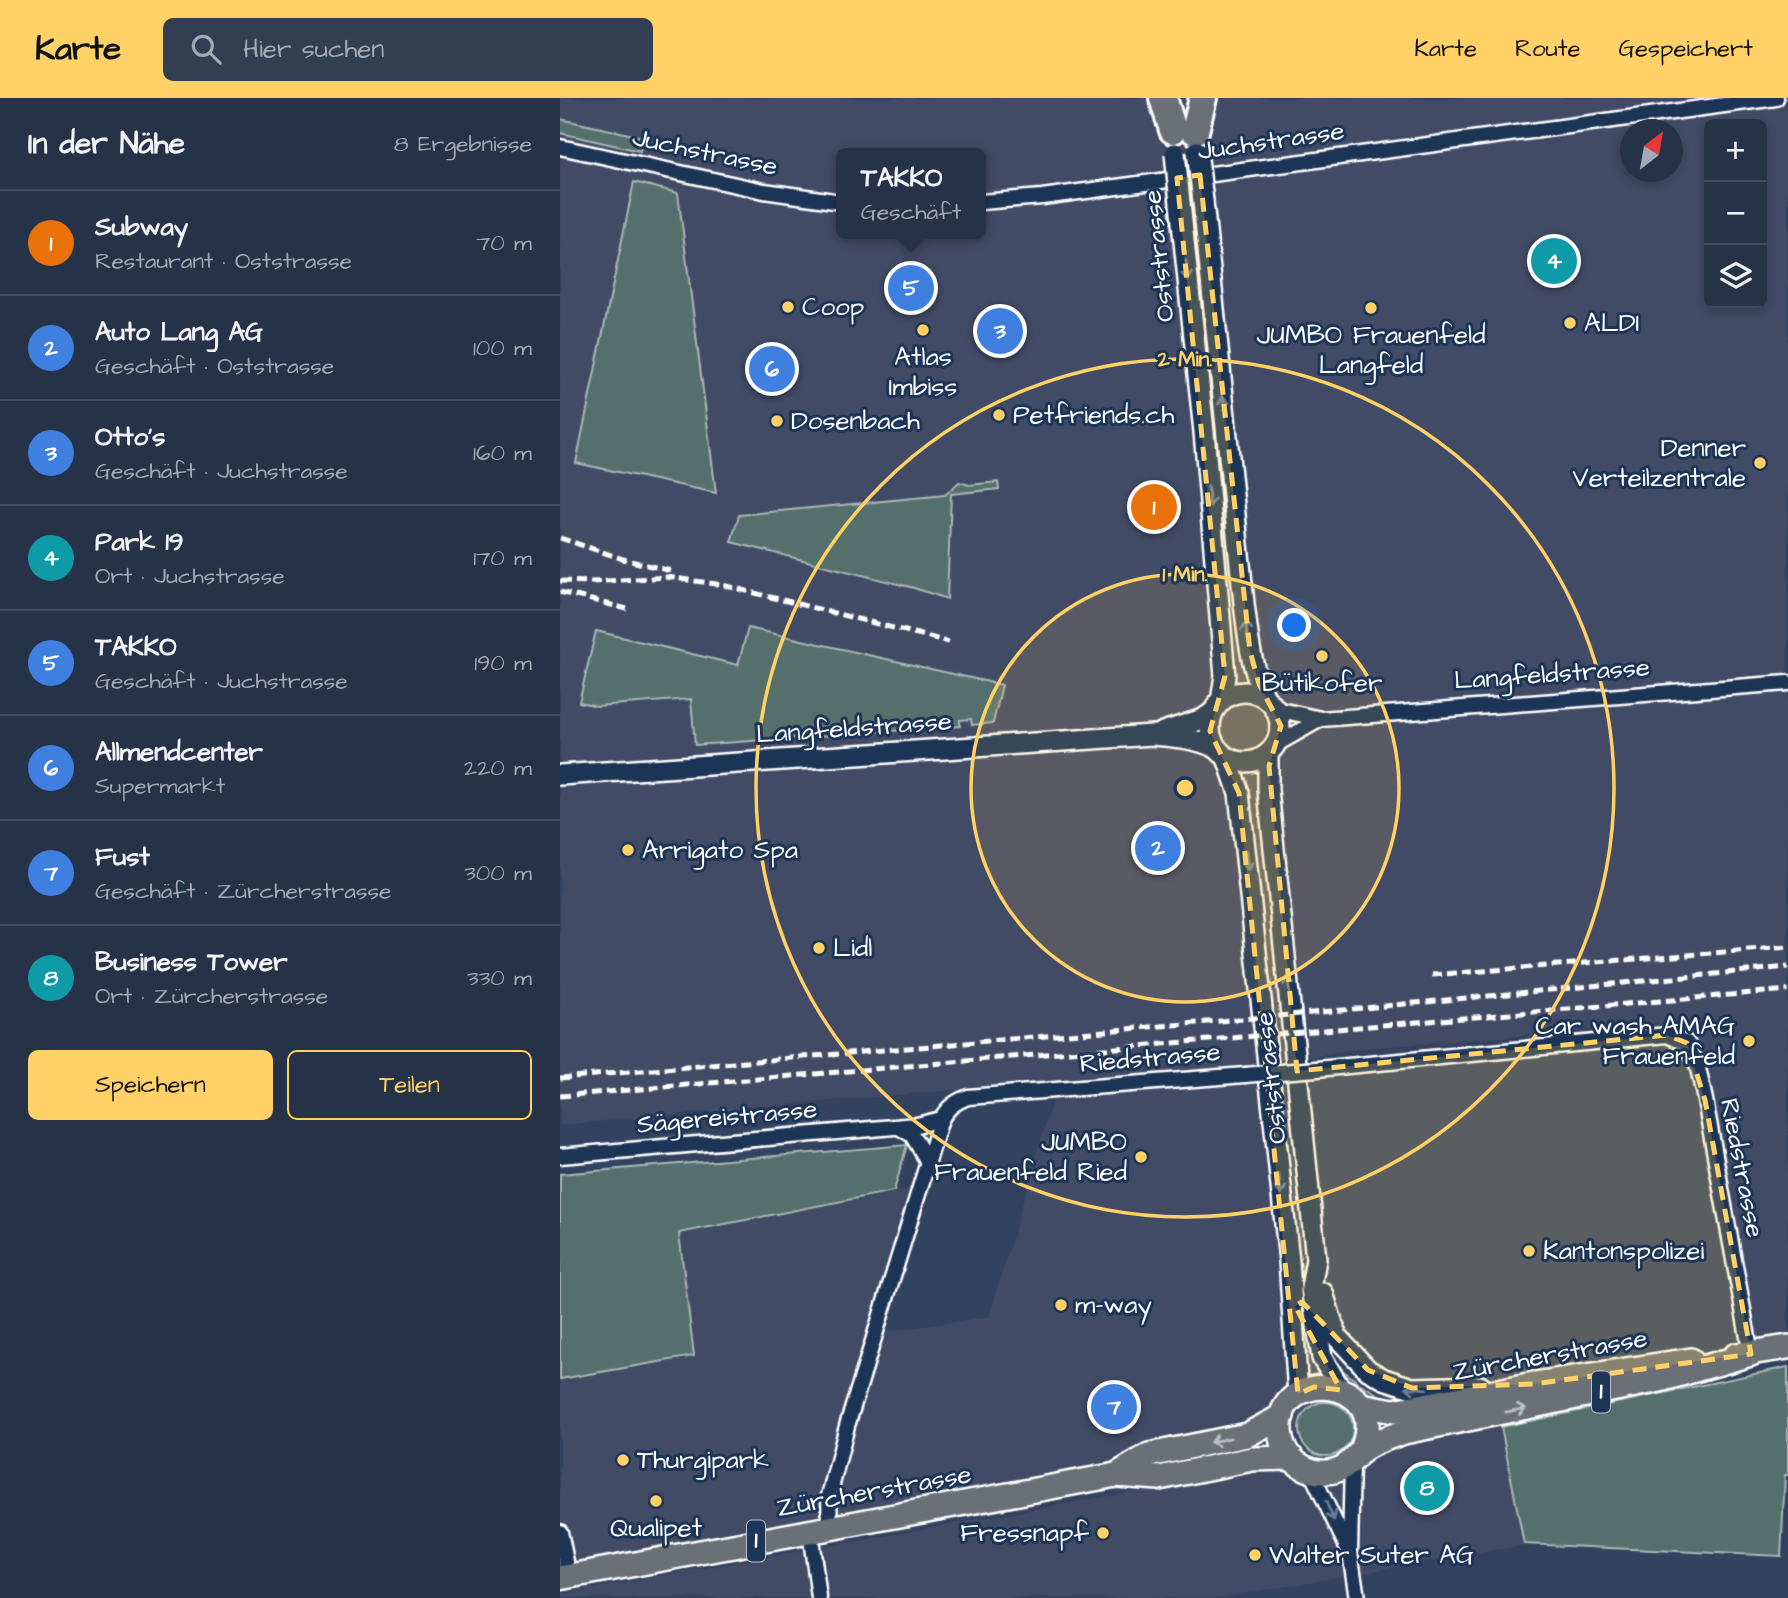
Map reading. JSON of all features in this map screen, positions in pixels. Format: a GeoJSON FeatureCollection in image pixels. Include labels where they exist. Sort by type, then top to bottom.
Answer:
{"type":"FeatureCollection","features":[{"type":"Feature","properties":{"kind":"highway"},"geometry":{"type":"LineString","coordinates":[[1163,98],[1185,141]]}},
{"type":"Feature","properties":{"kind":"highway"},"geometry":{"type":"LineString","coordinates":[[1185,141],[1203,98]]}},
{"type":"Feature","properties":{"kind":"main road","name":"Oststrasse"},"geometry":{"type":"LineString","coordinates":[[1173,98],[1202,201],[1250,651],[1259,684],[1271,703]]}},
{"type":"Feature","properties":{"kind":"main road","name":"Oststrasse"},"geometry":{"type":"LineString","coordinates":[[1192,98],[1180,203],[1204,432],[1225,676],[1217,707]]}},
{"type":"Feature","properties":{"kind":"main road"},"geometry":{"type":"LineString","coordinates":[[1243,692],[1251,692],[1271,703],[1281,726],[1272,749],[1248,763],[1222,753],[1210,731],[1217,707],[1235,693],[1243,692]]}},
{"type":"Feature","properties":{"kind":"main road","name":"Langfeldstrasse"},"geometry":{"type":"LineString","coordinates":[[1152,735],[1203,719],[1217,707]]}},
{"type":"Feature","properties":{"kind":"main road","name":"Langfeldstrasse"},"geometry":{"type":"LineString","coordinates":[[560,775],[1152,735],[1193,740],[1222,753]]}},
{"type":"Feature","properties":{"kind":"main road","name":"Oststrasse"},"geometry":{"type":"LineString","coordinates":[[1272,749],[1268,790],[1316,1259],[1311,1288],[1322,1358],[1341,1390]]}},
{"type":"Feature","properties":{"kind":"main road","name":"Oststrasse"},"geometry":{"type":"LineString","coordinates":[[1222,753],[1240,793],[1289,1261],[1298,1394]]}},
{"type":"Feature","properties":{"kind":"main road"},"geometry":{"type":"LineString","coordinates":[[1316,1259],[1337,1337],[1368,1370],[1400,1385],[1432,1389],[1534,1384]]}},
{"type":"Feature","properties":{"kind":"main road","name":"Zürcherstrasse"},"geometry":{"type":"LineString","coordinates":[[1360,1405],[1394,1411],[1659,1363],[1751,1354],[1788,1347]]}},
{"type":"Feature","properties":{"kind":"main road","name":"Zürcherstrasse"},"geometry":{"type":"LineString","coordinates":[[1356,1457],[1405,1432],[1660,1380],[1751,1354]]}},
{"type":"Feature","properties":{"kind":"main road"},"geometry":{"type":"LineString","coordinates":[[1314,1387],[1341,1390],[1360,1405],[1367,1423],[1365,1443],[1356,1457],[1332,1472],[1301,1464],[1281,1438],[1282,1416],[1286,1408],[1298,1394],[1314,1387]]}},
{"type":"Feature","properties":{"kind":"main road","name":"Zürcherstrasse"},"geometry":{"type":"LineString","coordinates":[[1116,1475],[1149,1455],[1247,1435],[1282,1416]]}},
{"type":"Feature","properties":{"kind":"main road","name":"Zürcherstrasse"},"geometry":{"type":"LineString","coordinates":[[565,1577],[1116,1475],[1159,1478],[1252,1459],[1301,1464]]}},
{"type":"Feature","properties":{"kind":"street","name":"Juchstrasse"},"geometry":{"type":"LineString","coordinates":[[986,201],[1085,191],[1776,98]]}},
{"type":"Feature","properties":{"kind":"street","name":"Juchstrasse"},"geometry":{"type":"LineString","coordinates":[[560,147],[764,191],[836,201]]}},
{"type":"Feature","properties":{"kind":"street","name":"Langfeldstrasse"},"geometry":{"type":"LineString","coordinates":[[1271,703],[1321,719],[1788,683]]}},
{"type":"Feature","properties":{"kind":"street","name":"Langfeldstrasse"},"geometry":{"type":"LineString","coordinates":[[1272,749],[1321,719]]}},
{"type":"Feature","properties":{"kind":"street","name":"Riedstrasse"},"geometry":{"type":"LineString","coordinates":[[941,1119],[947,1108],[968,1097],[1317,1069],[1667,1035],[1687,1043],[1698,1068],[1751,1354]]}},
{"type":"Feature","properties":{"kind":"street","name":"Sägereistrasse"},"geometry":{"type":"LineString","coordinates":[[560,1156],[899,1127],[941,1119]]}},
{"type":"Feature","properties":{"kind":"street"},"geometry":{"type":"LineString","coordinates":[[819,1598],[820,1529],[847,1426],[941,1119]]}},
{"type":"Feature","properties":{"kind":"street"},"geometry":{"type":"LineString","coordinates":[[899,1127],[912,1135],[928,1162]]}},
{"type":"Feature","properties":{"kind":"street"},"geometry":{"type":"LineString","coordinates":[[1356,1457],[1350,1552],[1357,1598]]}},
{"type":"Feature","properties":{"kind":"street"},"geometry":{"type":"LineString","coordinates":[[1301,1464],[1350,1552]]}},
{"type":"Feature","properties":{"kind":"street"},"geometry":{"type":"LineString","coordinates":[[560,1532],[565,1577]]}},
{"type":"Feature","properties":{"kind":"highlighted area"},"geometry":{"type":"Polygon","coordinates":[[[1200,175],[1250,651],[1259,684],[1281,726],[1269,766],[1297,1071],[1667,1035],[1687,1043],[1705,1100],[1751,1354],[1534,1384],[1412,1388],[1368,1370],[1302,1302],[1295,1306],[1341,1390],[1314,1387],[1298,1394],[1239,793],[1210,731],[1225,676],[1177,178],[1200,175]]]}},
{"type":"Feature","properties":{"kind":"shaded area"},"geometry":{"type":"Polygon","coordinates":[[[560,98],[1788,98],[1788,1347],[1751,1354],[1705,1100],[1677,1037],[1675,1023],[1357,1049],[1280,1060],[1325,1429],[560,1576],[560,1379],[693,1356],[680,1233],[908,1190],[868,1334],[989,1317],[1058,1081],[560,1125],[560,98]]]}},
{"type":"Feature","properties":{"kind":"shaded area"},"geometry":{"type":"Polygon","coordinates":[[[1500,1426],[1524,1545],[1217,1598],[560,1598],[560,1594],[1500,1426]]]}},
{"type":"Feature","properties":{"kind":"green space"},"geometry":{"type":"Polygon","coordinates":[[[560,119],[643,137],[640,151],[560,133],[560,119]]]}},
{"type":"Feature","properties":{"kind":"green space"},"geometry":{"type":"Polygon","coordinates":[[[634,182],[678,193],[716,493],[576,463],[634,182]]]}},
{"type":"Feature","properties":{"kind":"green space"},"geometry":{"type":"Polygon","coordinates":[[[959,482],[969,485],[998,482],[999,489],[951,494],[947,599],[914,588],[731,542],[739,515],[945,495],[959,482]]]}},
{"type":"Feature","properties":{"kind":"green space"},"geometry":{"type":"Polygon","coordinates":[[[748,628],[1002,685],[993,723],[972,725],[971,719],[960,720],[960,726],[695,745],[691,699],[597,706],[579,702],[596,631],[738,665],[748,628]]]}},
{"type":"Feature","properties":{"kind":"green space"},"geometry":{"type":"Polygon","coordinates":[[[907,1145],[894,1191],[679,1233],[694,1356],[560,1379],[560,1174],[907,1145]]]}},
{"type":"Feature","properties":{"kind":"green space"},"geometry":{"type":"Polygon","coordinates":[[[1303,1290],[1313,1353],[1303,1354],[1300,1304],[1303,1290]]]}},
{"type":"Feature","properties":{"kind":"green space"},"geometry":{"type":"Polygon","coordinates":[[[1332,1362],[1359,1383],[1386,1399],[1355,1387],[1332,1362]]]}},
{"type":"Feature","properties":{"kind":"green space"},"geometry":{"type":"Polygon","coordinates":[[[1788,1367],[1788,1475],[1785,1475],[1781,1556],[1524,1544],[1501,1427],[1788,1367]]]}},
{"type":"Feature","properties":{"kind":"green space"},"geometry":{"type":"Polygon","coordinates":[[[1331,1402],[1341,1406],[1349,1414],[1353,1429],[1349,1444],[1341,1452],[1321,1456],[1311,1452],[1303,1444],[1299,1424],[1303,1414],[1311,1406],[1331,1402]]]}},
{"type":"Feature","properties":{"kind":"railway"},"geometry":{"type":"LineString","coordinates":[[560,538],[623,559],[675,572]]}},
{"type":"Feature","properties":{"kind":"railway"},"geometry":{"type":"LineString","coordinates":[[560,581],[591,582],[667,577],[723,585],[949,642]]}},
{"type":"Feature","properties":{"kind":"railway"},"geometry":{"type":"LineString","coordinates":[[560,592],[627,609]]}},
{"type":"Feature","properties":{"kind":"railway"},"geometry":{"type":"LineString","coordinates":[[1432,975],[1788,947]]}},
{"type":"Feature","properties":{"kind":"railway"},"geometry":{"type":"LineString","coordinates":[[560,1078],[1312,1013],[1788,967]]}},
{"type":"Feature","properties":{"kind":"railway"},"geometry":{"type":"LineString","coordinates":[[560,1096],[1788,990]]}},
{"type":"Feature","properties":{"kind":"place","name":"Park 19"},"geometry":{"type":"Point","coordinates":[1554,261]}},
{"type":"Feature","properties":{"kind":"place","name":"TAKKO"},"geometry":{"type":"Point","coordinates":[911,288]}},
{"type":"Feature","properties":{"kind":"place","name":"Coop"},"geometry":{"type":"Point","coordinates":[788,307]}},
{"type":"Feature","properties":{"kind":"place","name":"JUMBO Frauenfeld Langfeld"},"geometry":{"type":"Point","coordinates":[1371,308]}},
{"type":"Feature","properties":{"kind":"place","name":"ALDI"},"geometry":{"type":"Point","coordinates":[1570,323]}},
{"type":"Feature","properties":{"kind":"place","name":"Atlas Imbiss"},"geometry":{"type":"Point","coordinates":[923,330]}},
{"type":"Feature","properties":{"kind":"place","name":"Otto's"},"geometry":{"type":"Point","coordinates":[1000,331]}},
{"type":"Feature","properties":{"kind":"place","name":"Allmendcenter"},"geometry":{"type":"Point","coordinates":[772,369]}},
{"type":"Feature","properties":{"kind":"place","name":"Petfriends.ch"},"geometry":{"type":"Point","coordinates":[999,415]}},
{"type":"Feature","properties":{"kind":"place","name":"Dosenbach"},"geometry":{"type":"Point","coordinates":[777,421]}},
{"type":"Feature","properties":{"kind":"place","name":"Denner Verteilzentrale"},"geometry":{"type":"Point","coordinates":[1760,463]}},
{"type":"Feature","properties":{"kind":"place","name":"Subway"},"geometry":{"type":"Point","coordinates":[1154,507]}},
{"type":"Feature","properties":{"kind":"place","name":"Bütikofer"},"geometry":{"type":"Point","coordinates":[1322,656]}},
{"type":"Feature","properties":{"kind":"place","name":"Auto Lang AG"},"geometry":{"type":"Point","coordinates":[1158,848]}},
{"type":"Feature","properties":{"kind":"place","name":"Arrigato Spa"},"geometry":{"type":"Point","coordinates":[628,850]}},
{"type":"Feature","properties":{"kind":"place","name":"Lidl"},"geometry":{"type":"Point","coordinates":[819,948]}},
{"type":"Feature","properties":{"kind":"place","name":"Car wash AMAG Frauenfeld"},"geometry":{"type":"Point","coordinates":[1749,1041]}},
{"type":"Feature","properties":{"kind":"place","name":"JUMBO Frauenfeld Ried"},"geometry":{"type":"Point","coordinates":[1141,1157]}},
{"type":"Feature","properties":{"kind":"place","name":"Kantonspolizei"},"geometry":{"type":"Point","coordinates":[1529,1251]}},
{"type":"Feature","properties":{"kind":"place","name":"m-way"},"geometry":{"type":"Point","coordinates":[1061,1305]}},
{"type":"Feature","properties":{"kind":"place","name":"Fust"},"geometry":{"type":"Point","coordinates":[1114,1407]}},
{"type":"Feature","properties":{"kind":"place","name":"Thurgipark"},"geometry":{"type":"Point","coordinates":[623,1460]}},
{"type":"Feature","properties":{"kind":"place","name":"Business Tower"},"geometry":{"type":"Point","coordinates":[1427,1488]}},
{"type":"Feature","properties":{"kind":"place","name":"Qualipet"},"geometry":{"type":"Point","coordinates":[656,1501]}},
{"type":"Feature","properties":{"kind":"place","name":"Fressnapf"},"geometry":{"type":"Point","coordinates":[1103,1533]}},
{"type":"Feature","properties":{"kind":"place","name":"Walter Suter AG"},"geometry":{"type":"Point","coordinates":[1255,1555]}}]}
